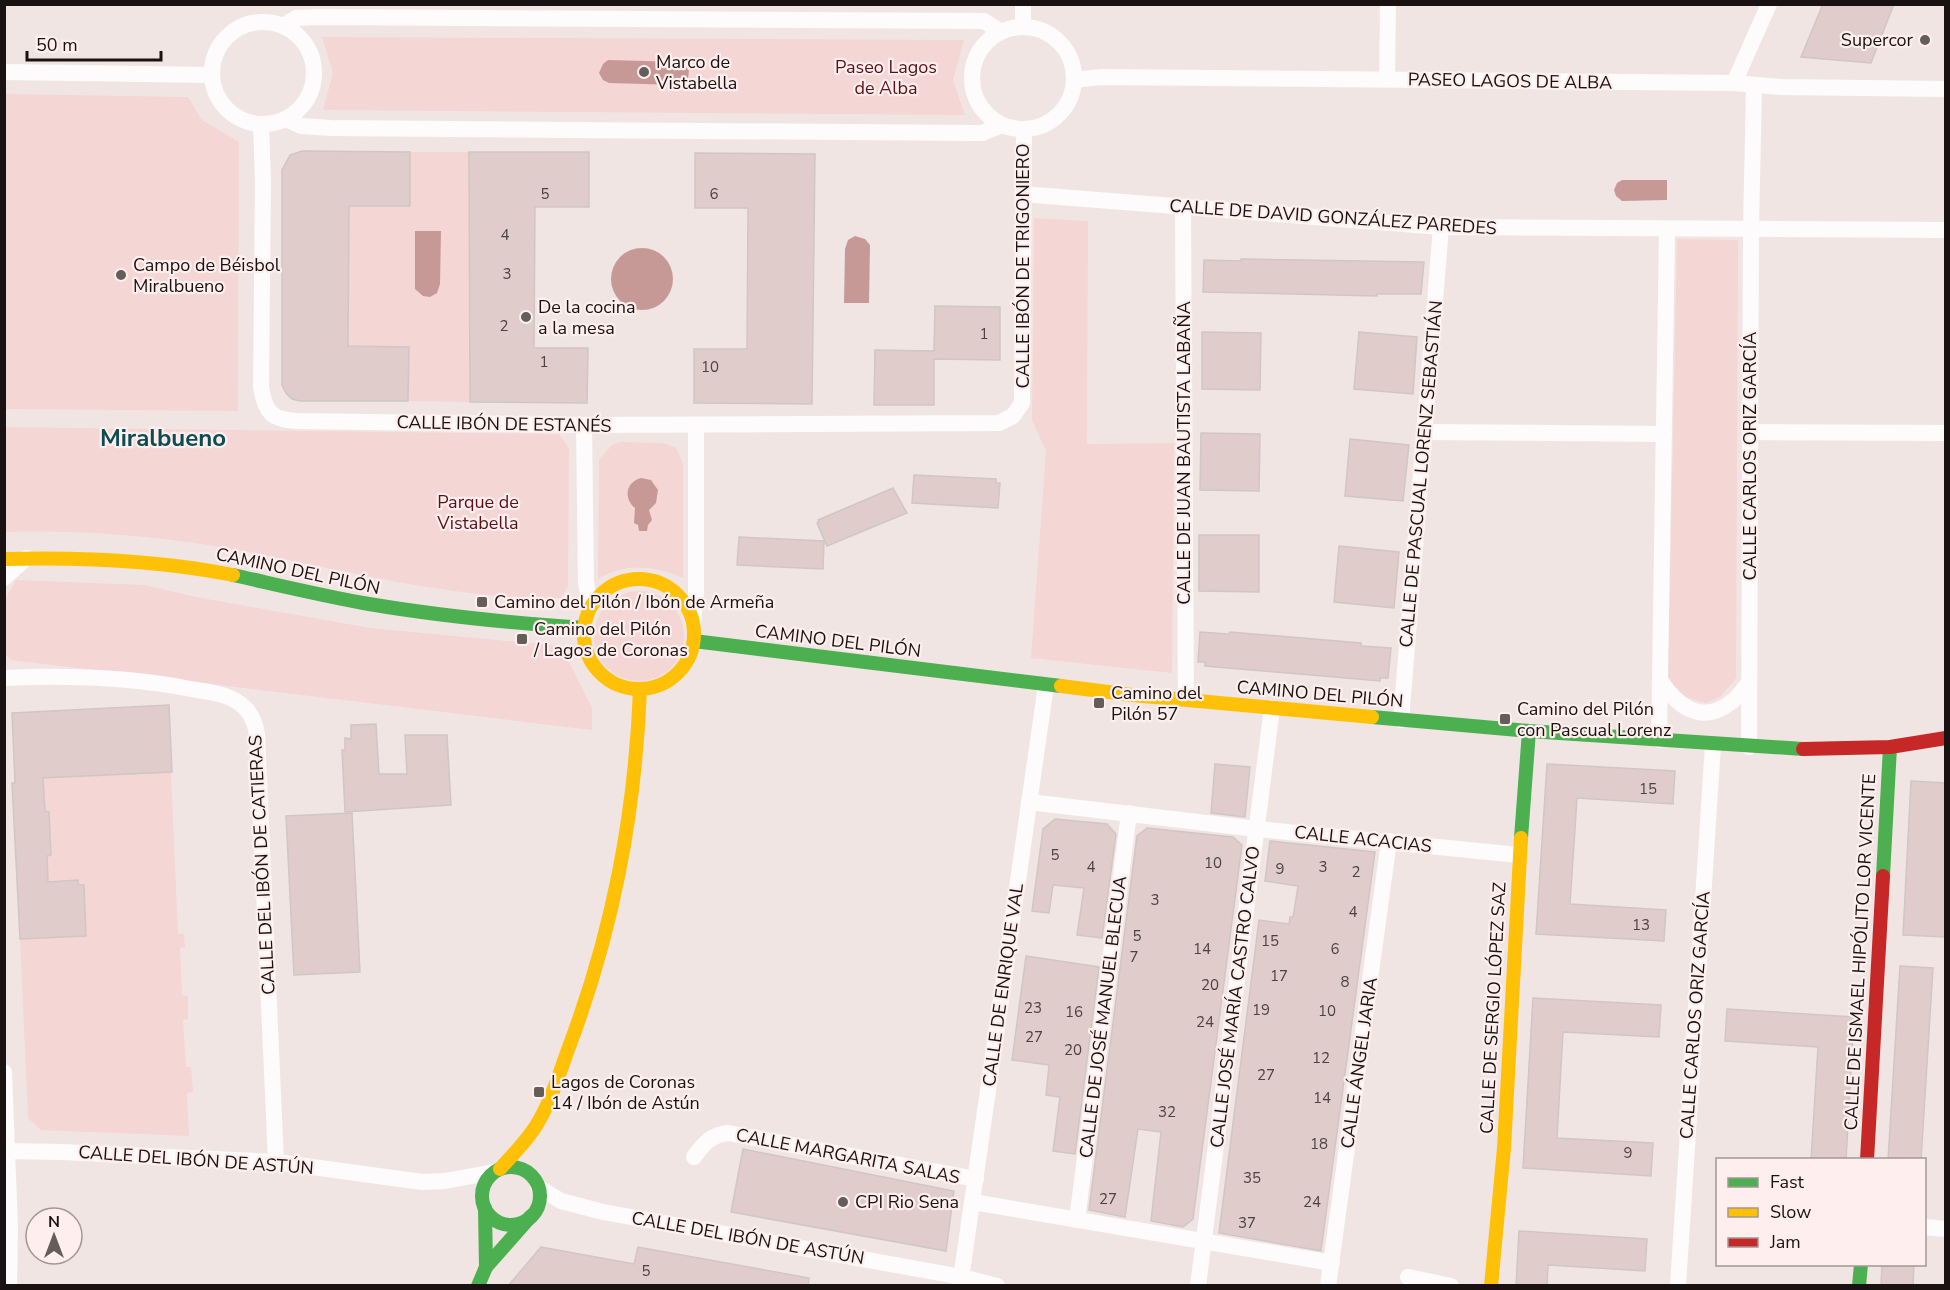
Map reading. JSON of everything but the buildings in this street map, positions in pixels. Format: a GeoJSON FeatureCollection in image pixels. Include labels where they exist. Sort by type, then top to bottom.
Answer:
{"type":"FeatureCollection","features":[{"type":"Feature","properties":{"kind":"street"},"geometry":{"type":"LineString","coordinates":[[261,4],[261,22]]}},
{"type":"Feature","properties":{"kind":"street"},"geometry":{"type":"LineString","coordinates":[[1023,4],[1023,27]]}},
{"type":"Feature","properties":{"kind":"street"},"geometry":{"type":"LineString","coordinates":[[1387,80],[1388,4]]}},
{"type":"Feature","properties":{"kind":"street"},"geometry":{"type":"LineString","coordinates":[[1734,83],[1769,4]]}},
{"type":"Feature","properties":{"kind":"street"},"geometry":{"type":"LineString","coordinates":[[283,26],[296,18],[318,17],[647,12],[984,21],[1001,32]]}},
{"type":"Feature","properties":{"kind":"street"},"geometry":{"type":"LineString","coordinates":[[261,22],[283,26],[297,35],[308,48],[313,63],[314,80],[309,95],[300,109],[286,119],[261,124],[246,122],[227,109],[214,90],[211,75],[213,59],[220,44],[231,33],[245,25],[261,22]]}},
{"type":"Feature","properties":{"kind":"street"},"geometry":{"type":"LineString","coordinates":[[1023,27],[1049,34],[1059,43],[1068,53],[1074,80],[1071,95],[1064,108],[1053,119],[1039,126],[1024,129],[1002,125],[988,116],[978,103],[972,87],[972,70],[977,54],[987,41],[1001,32],[1023,27]]}},
{"type":"Feature","properties":{"kind":"street"},"geometry":{"type":"LineString","coordinates":[[4,72],[211,75]]}},
{"type":"Feature","properties":{"kind":"street","name":"PASEO LAGOS DE ALBA"},"geometry":{"type":"LineString","coordinates":[[1074,80],[1101,77],[1734,83],[1797,88],[1946,89]]}},
{"type":"Feature","properties":{"kind":"street"},"geometry":{"type":"LineString","coordinates":[[1751,230],[1754,85]]}},
{"type":"Feature","properties":{"kind":"street"},"geometry":{"type":"LineString","coordinates":[[286,119],[301,126],[343,128],[982,133],[1002,125]]}},
{"type":"Feature","properties":{"kind":"street","name":"CALLE IBÓN DE ESTANÉS"},"geometry":{"type":"LineString","coordinates":[[261,124],[263,181],[261,387],[264,402],[271,414],[284,420],[584,425],[999,423],[1013,416],[1022,403]]}},
{"type":"Feature","properties":{"kind":"street","name":"CALLE IBÓN DE TRIGONIERO"},"geometry":{"type":"LineString","coordinates":[[1022,403],[1024,129]]}},
{"type":"Feature","properties":{"kind":"street","name":"CALLE DE DAVID GONZÁLEZ PAREDES"},"geometry":{"type":"LineString","coordinates":[[1022,194],[1441,227],[1946,230]]}},
{"type":"Feature","properties":{"kind":"street","name":"CALLE DE JUAN BAUTISTA LABAÑA"},"geometry":{"type":"LineString","coordinates":[[1183,208],[1186,699]]}},
{"type":"Feature","properties":{"kind":"street","name":"CALLE DE PASCUAL LORENZ SEBASTIÁN"},"geometry":{"type":"LineString","coordinates":[[1401,720],[1441,227]]}},
{"type":"Feature","properties":{"kind":"street"},"geometry":{"type":"LineString","coordinates":[[1659,740],[1667,230]]}},
{"type":"Feature","properties":{"kind":"street","name":"CALLE CARLOS ORIZ GARCÍA"},"geometry":{"type":"LineString","coordinates":[[1749,747],[1751,230]]}},
{"type":"Feature","properties":{"kind":"street"},"geometry":{"type":"LineString","coordinates":[[584,425],[585,584],[591,607]]}},
{"type":"Feature","properties":{"kind":"street"},"geometry":{"type":"LineString","coordinates":[[693,623],[687,607],[677,594],[663,585],[647,580],[630,580],[615,585],[601,594],[591,607],[584,628],[585,647],[592,664],[605,678],[621,687],[640,690],[656,687],[670,680],[681,670],[690,656],[694,641],[696,593],[696,425]]}},
{"type":"Feature","properties":{"kind":"street"},"geometry":{"type":"LineString","coordinates":[[1424,432],[1664,434]]}},
{"type":"Feature","properties":{"kind":"street"},"geometry":{"type":"LineString","coordinates":[[1750,432],[1946,433]]}},
{"type":"Feature","properties":{"kind":"street","name":"CAMINO DEL PILÓN"},"geometry":{"type":"LineString","coordinates":[[4,559],[87,557],[168,564],[340,599],[403,609],[584,628]]}},
{"type":"Feature","properties":{"kind":"street"},"geometry":{"type":"LineString","coordinates":[[4,578],[26,558]]}},
{"type":"Feature","properties":{"kind":"street","name":"CAMINO DEL PILÓN"},"geometry":{"type":"LineString","coordinates":[[694,641],[1046,685],[1529,731],[1814,750],[1890,747],[1946,738]]}},
{"type":"Feature","properties":{"kind":"street","name":"CALLE DEL IBÓN DE CATIERAS"},"geometry":{"type":"LineString","coordinates":[[4,678],[99,677],[187,688],[231,698],[245,707],[254,719],[257,734],[276,1162]]}},
{"type":"Feature","properties":{"kind":"street"},"geometry":{"type":"LineString","coordinates":[[1660,680],[1677,702],[1699,712],[1721,709],[1738,697],[1749,682]]}},
{"type":"Feature","properties":{"kind":"street","name":"CALLE DE ENRIQUE VAL"},"geometry":{"type":"LineString","coordinates":[[961,1281],[1046,685]]}},
{"type":"Feature","properties":{"kind":"street"},"geometry":{"type":"LineString","coordinates":[[486,1268],[485,1208],[482,1193],[488,1178],[537,1127],[577,1029],[600,962],[614,911],[626,851],[634,792],[640,690]]}},
{"type":"Feature","properties":{"kind":"street","name":"CALLE JOSÉ MARÍA CASTRO CALVO"},"geometry":{"type":"LineString","coordinates":[[1198,1286],[1272,708]]}},
{"type":"Feature","properties":{"kind":"street","name":"CALLE DE SERGIO LÓPEZ SAZ"},"geometry":{"type":"LineString","coordinates":[[1491,1286],[1502,1197],[1519,855],[1529,731]]}},
{"type":"Feature","properties":{"kind":"street","name":"CALLE CARLOS ORIZ GARCÍA"},"geometry":{"type":"LineString","coordinates":[[1678,1286],[1713,745]]}},
{"type":"Feature","properties":{"kind":"street","name":"CALLE DE ISMAEL HIPÓLITO LOR VICENTE"},"geometry":{"type":"LineString","coordinates":[[1867,1158],[1890,747]]}},
{"type":"Feature","properties":{"kind":"street","name":"CALLE ACACIAS"},"geometry":{"type":"LineString","coordinates":[[1029,802],[1257,829],[1519,855]]}},
{"type":"Feature","properties":{"kind":"street","name":"CALLE DE JOSÉ MANUEL BLECUA"},"geometry":{"type":"LineString","coordinates":[[1077,1220],[1129,813]]}},
{"type":"Feature","properties":{"kind":"street","name":"CALLE ÁNGEL JARIA"},"geometry":{"type":"LineString","coordinates":[[1328,1286],[1389,841]]}},
{"type":"Feature","properties":{"kind":"street"},"geometry":{"type":"LineString","coordinates":[[4,1072],[10,1228],[9,1286]]}},
{"type":"Feature","properties":{"kind":"street"},"geometry":{"type":"LineString","coordinates":[[478,1286],[486,1268],[531,1216],[539,1202],[537,1127]]}},
{"type":"Feature","properties":{"kind":"street","name":"CALLE MARGARITA SALAS"},"geometry":{"type":"LineString","coordinates":[[694,1157],[704,1143],[717,1134],[728,1133],[976,1179]]}},
{"type":"Feature","properties":{"kind":"street","name":"CALLE DEL IBÓN DE ASTÚN"},"geometry":{"type":"LineString","coordinates":[[7,1151],[276,1162],[422,1182],[445,1181],[497,1171]]}},
{"type":"Feature","properties":{"kind":"street"},"geometry":{"type":"LineString","coordinates":[[497,1171],[517,1168],[532,1176],[538,1185]]}},
{"type":"Feature","properties":{"kind":"street","name":"CALLE DEL IBÓN DE ASTÚN"},"geometry":{"type":"LineString","coordinates":[[538,1185],[561,1201],[595,1210],[997,1286]]}},
{"type":"Feature","properties":{"kind":"street"},"geometry":{"type":"LineString","coordinates":[[973,1202],[1332,1263]]}},
{"type":"Feature","properties":{"kind":"street"},"geometry":{"type":"LineString","coordinates":[[485,1208],[489,1215],[502,1223],[518,1224],[531,1216]]}},
{"type":"Feature","properties":{"kind":"street"},"geometry":{"type":"LineString","coordinates":[[1926,1227],[1946,1230]]}},
{"type":"Feature","properties":{"kind":"street"},"geometry":{"type":"LineString","coordinates":[[1859,1286],[1861,1266]]}},
{"type":"Feature","properties":{"kind":"street"},"geometry":{"type":"LineString","coordinates":[[1408,1277],[1451,1286]]}},
{"type":"Feature","properties":{"kind":"green space","name":"Paseo Lagos de Alba"},"geometry":{"type":"Polygon","coordinates":[[[322,37],[964,40],[953,80],[965,115],[323,110],[333,73],[322,37]]]}},
{"type":"Feature","properties":{"kind":"green space","name":"Campo de Béisbol Miralbueno"},"geometry":{"type":"Polygon","coordinates":[[[5,94],[188,97],[202,120],[239,142],[238,411],[5,409],[5,94]]]}},
{"type":"Feature","properties":{"kind":"green space"},"geometry":{"type":"Polygon","coordinates":[[[410,152],[469,152],[470,402],[408,401],[408,347],[348,346],[349,206],[409,206],[410,152]]]}},
{"type":"Feature","properties":{"kind":"green space"},"geometry":{"type":"Polygon","coordinates":[[[1034,218],[1088,221],[1087,444],[1174,443],[1172,673],[1031,658],[1046,451],[1032,420],[1034,218]]]}},
{"type":"Feature","properties":{"kind":"green space"},"geometry":{"type":"Polygon","coordinates":[[[1677,239],[1738,240],[1736,678],[1721,696],[1706,703],[1683,696],[1668,679],[1677,239]]]}},
{"type":"Feature","properties":{"kind":"green space","name":"Parque de Vistabella"},"geometry":{"type":"Polygon","coordinates":[[[4,427],[559,434],[569,448],[568,586],[561,598],[474,593],[387,580],[188,542],[83,533],[5,532],[4,427]]]}},
{"type":"Feature","properties":{"kind":"green space"},"geometry":{"type":"Polygon","coordinates":[[[621,442],[664,443],[676,448],[683,463],[683,578],[661,570],[629,568],[598,579],[599,460],[613,444],[621,442]]]}},
{"type":"Feature","properties":{"kind":"green space"},"geometry":{"type":"Polygon","coordinates":[[[16,580],[145,585],[196,597],[370,628],[561,646],[592,708],[592,730],[11,660],[5,654],[5,599],[16,580]]]}},
{"type":"Feature","properties":{"kind":"green space"},"geometry":{"type":"Polygon","coordinates":[[[639,591],[656,594],[671,604],[681,619],[684,636],[681,653],[671,668],[656,678],[639,681],[622,678],[607,668],[597,653],[594,636],[597,619],[607,604],[622,594],[639,591]]]}},
{"type":"Feature","properties":{"kind":"green space"},"geometry":{"type":"Polygon","coordinates":[[[171,772],[178,934],[184,934],[185,947],[180,948],[182,995],[188,996],[188,1019],[183,1020],[186,1067],[191,1067],[193,1092],[187,1093],[189,1136],[41,1130],[28,1118],[20,939],[86,936],[84,885],[78,885],[78,881],[44,899],[48,876],[47,856],[51,855],[49,812],[45,811],[44,791],[39,779],[171,772]]]}},
{"type":"Feature","properties":{"kind":"shaded area"},"geometry":{"type":"Polygon","coordinates":[[[608,60],[682,62],[689,71],[688,78],[679,85],[609,83],[603,80],[599,73],[603,64],[608,60]]]}},
{"type":"Feature","properties":{"kind":"shaded area"},"geometry":{"type":"Polygon","coordinates":[[[1622,180],[1667,180],[1667,200],[1622,201],[1616,196],[1614,190],[1617,183],[1622,180]]]}},
{"type":"Feature","properties":{"kind":"shaded area"},"geometry":{"type":"Polygon","coordinates":[[[415,231],[441,231],[440,284],[437,293],[430,297],[423,296],[415,289],[415,231]]]}},
{"type":"Feature","properties":{"kind":"shaded area"},"geometry":{"type":"Polygon","coordinates":[[[855,236],[865,239],[870,245],[869,303],[844,303],[845,249],[848,240],[855,236]]]}},
{"type":"Feature","properties":{"kind":"shaded area"},"geometry":{"type":"Polygon","coordinates":[[[642,248],[654,250],[664,257],[671,267],[673,279],[671,291],[664,301],[654,308],[642,310],[630,308],[620,301],[613,291],[611,279],[613,267],[620,257],[630,250],[642,248]]]}},
{"type":"Feature","properties":{"kind":"shaded area"},"geometry":{"type":"Polygon","coordinates":[[[641,478],[651,480],[658,490],[656,503],[649,510],[652,520],[647,531],[639,531],[638,525],[634,523],[635,508],[628,495],[632,483],[641,478]]]}},
{"type":"Feature","properties":{"kind":"traffic: fast"},"geometry":{"type":"LineString","coordinates":[[233,575],[335,598],[396,608],[476,619],[584,628]]}},
{"type":"Feature","properties":{"kind":"traffic: fast"},"geometry":{"type":"LineString","coordinates":[[694,641],[1061,686]]}},
{"type":"Feature","properties":{"kind":"traffic: fast"},"geometry":{"type":"LineString","coordinates":[[1372,717],[1529,731],[1803,749]]}},
{"type":"Feature","properties":{"kind":"traffic: fast"},"geometry":{"type":"LineString","coordinates":[[1521,838],[1529,731]]}},
{"type":"Feature","properties":{"kind":"traffic: fast"},"geometry":{"type":"LineString","coordinates":[[1883,876],[1890,747]]}},
{"type":"Feature","properties":{"kind":"traffic: fast"},"geometry":{"type":"LineString","coordinates":[[511,1167],[527,1172],[535,1180],[540,1196],[535,1212],[527,1220],[511,1225],[495,1220],[487,1212],[482,1196],[487,1180],[495,1172],[511,1167]]}},
{"type":"Feature","properties":{"kind":"traffic: fast"},"geometry":{"type":"LineString","coordinates":[[485,1208],[486,1267]]}},
{"type":"Feature","properties":{"kind":"traffic: fast"},"geometry":{"type":"LineString","coordinates":[[478,1286],[486,1267],[531,1216]]}},
{"type":"Feature","properties":{"kind":"traffic: fast"},"geometry":{"type":"LineString","coordinates":[[1859,1286],[1861,1266]]}},
{"type":"Feature","properties":{"kind":"traffic: slow"},"geometry":{"type":"LineString","coordinates":[[4,559],[119,561],[176,566],[233,575]]}},
{"type":"Feature","properties":{"kind":"traffic: slow"},"geometry":{"type":"LineString","coordinates":[[639,579],[660,583],[678,595],[690,613],[694,634],[690,655],[678,673],[660,685],[639,689],[618,685],[600,673],[588,655],[584,634],[588,613],[600,595],[618,583],[639,579]]}},
{"type":"Feature","properties":{"kind":"traffic: slow"},"geometry":{"type":"LineString","coordinates":[[1061,686],[1132,695],[1372,717]]}},
{"type":"Feature","properties":{"kind":"traffic: slow"},"geometry":{"type":"LineString","coordinates":[[500,1169],[532,1133],[549,1102],[598,959],[619,872],[627,827],[640,690]]}},
{"type":"Feature","properties":{"kind":"traffic: slow"},"geometry":{"type":"LineString","coordinates":[[1491,1286],[1504,1148],[1521,838]]}},
{"type":"Feature","properties":{"kind":"traffic: jam"},"geometry":{"type":"LineString","coordinates":[[1803,749],[1890,747],[1946,738]]}},
{"type":"Feature","properties":{"kind":"traffic: jam"},"geometry":{"type":"LineString","coordinates":[[1867,1158],[1883,876]]}},
{"type":"Feature","properties":{"kind":"place","name":"Supercor"},"geometry":{"type":"Point","coordinates":[1925,40]}},
{"type":"Feature","properties":{"kind":"place","name":"Marco de Vistabella"},"geometry":{"type":"Point","coordinates":[644,72]}},
{"type":"Feature","properties":{"kind":"place","name":"Campo de Béisbol Miralbueno"},"geometry":{"type":"Point","coordinates":[121,275]}},
{"type":"Feature","properties":{"kind":"place","name":"De la cocina a la mesa"},"geometry":{"type":"Point","coordinates":[526,317]}},
{"type":"Feature","properties":{"kind":"place","name":"Camino del Pilón / Ibón de Armeña"},"geometry":{"type":"Point","coordinates":[482,602]}},
{"type":"Feature","properties":{"kind":"place","name":"Camino del Pilón / Lagos de Coronas"},"geometry":{"type":"Point","coordinates":[522,639]}},
{"type":"Feature","properties":{"kind":"place","name":"Camino del Pilón 57"},"geometry":{"type":"Point","coordinates":[1099,703]}},
{"type":"Feature","properties":{"kind":"place","name":"Camino del Pilón con Pascual Lorenz"},"geometry":{"type":"Point","coordinates":[1505,719]}},
{"type":"Feature","properties":{"kind":"place","name":"Lagos de Coronas 14 / Ibón de Astún"},"geometry":{"type":"Point","coordinates":[539,1092]}},
{"type":"Feature","properties":{"kind":"place","name":"CPI Rio Sena"},"geometry":{"type":"Point","coordinates":[843,1202]}},
{"type":"Feature","properties":{"kind":"district","name":"Miralbueno"},"geometry":{"type":"Point","coordinates":[163,438]}}]}
